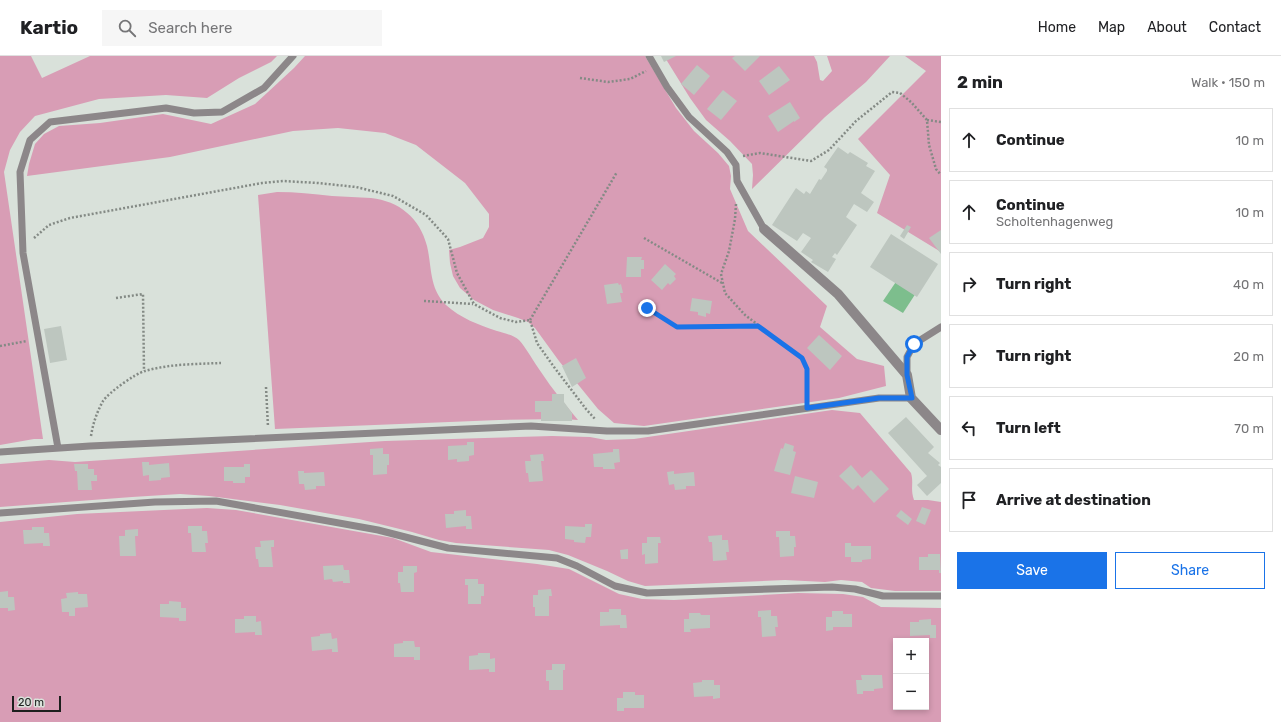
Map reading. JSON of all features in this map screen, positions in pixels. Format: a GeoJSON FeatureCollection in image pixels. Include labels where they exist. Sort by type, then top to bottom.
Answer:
{"type":"FeatureCollection","features":[{"type":"Feature","properties":{"kind":"street"},"geometry":{"type":"LineString","coordinates":[[764,229],[838,294],[907,375],[912,398],[941,430]]}},
{"type":"Feature","properties":{"kind":"lane"},"geometry":{"type":"LineString","coordinates":[[58,448],[24,253],[20,172],[30,140],[50,122],[166,108],[194,113],[222,112],[264,88],[293,56]]}},
{"type":"Feature","properties":{"kind":"lane"},"geometry":{"type":"LineString","coordinates":[[649,56],[667,87],[689,116],[727,152],[736,165],[737,181],[764,229]]}},
{"type":"Feature","properties":{"kind":"lane"},"geometry":{"type":"LineString","coordinates":[[907,375],[907,357],[914,344],[941,327]]}},
{"type":"Feature","properties":{"kind":"lane"},"geometry":{"type":"LineString","coordinates":[[0,452],[90,446],[531,426],[607,431],[648,431],[879,398],[912,398]]}},
{"type":"Feature","properties":{"kind":"lane"},"geometry":{"type":"LineString","coordinates":[[0,513],[155,502],[216,501],[378,530],[448,548],[557,558],[577,566],[615,586],[648,593],[832,587],[855,589],[883,596],[941,596]]}},
{"type":"Feature","properties":{"kind":"path"},"geometry":{"type":"LineString","coordinates":[[580,78],[608,82],[630,79],[655,66]]}},
{"type":"Feature","properties":{"kind":"path"},"geometry":{"type":"LineString","coordinates":[[736,165],[740,156],[760,153],[811,161],[829,150],[856,121],[892,92],[900,93],[911,102],[927,120],[929,145],[936,169],[941,175]]}},
{"type":"Feature","properties":{"kind":"path"},"geometry":{"type":"LineString","coordinates":[[927,120],[941,122]]}},
{"type":"Feature","properties":{"kind":"path"},"geometry":{"type":"LineString","coordinates":[[607,431],[586,409],[537,343],[530,320],[617,172]]}},
{"type":"Feature","properties":{"kind":"path"},"geometry":{"type":"LineString","coordinates":[[24,253],[35,238],[49,225],[70,218],[262,183],[283,181],[356,187],[393,196],[426,215],[448,239],[457,273],[474,304]]}},
{"type":"Feature","properties":{"kind":"path"},"geometry":{"type":"LineString","coordinates":[[736,204],[735,219],[729,251],[721,274],[725,293],[745,315],[758,326],[802,358],[807,369],[807,408]]}},
{"type":"Feature","properties":{"kind":"path"},"geometry":{"type":"LineString","coordinates":[[644,238],[723,283]]}},
{"type":"Feature","properties":{"kind":"path"},"geometry":{"type":"LineString","coordinates":[[116,298],[143,294],[144,371]]}},
{"type":"Feature","properties":{"kind":"path"},"geometry":{"type":"LineString","coordinates":[[424,302],[474,304],[500,318],[516,322],[530,320]]}},
{"type":"Feature","properties":{"kind":"path"},"geometry":{"type":"LineString","coordinates":[[647,308],[677,327],[758,326]]}},
{"type":"Feature","properties":{"kind":"path"},"geometry":{"type":"LineString","coordinates":[[0,346],[39,339]]}},
{"type":"Feature","properties":{"kind":"path"},"geometry":{"type":"LineString","coordinates":[[90,446],[93,423],[104,400],[126,381],[144,371],[182,364],[221,363]]}},
{"type":"Feature","properties":{"kind":"path"},"geometry":{"type":"LineString","coordinates":[[266,387],[269,438]]}},
{"type":"Feature","properties":{"kind":"shaded area"},"geometry":{"type":"Polygon","coordinates":[[[0,56],[31,56],[42,78],[90,56],[277,56],[271,62],[239,78],[207,98],[166,95],[99,99],[35,116],[20,132],[10,150],[4,172],[43,439],[34,439],[0,445],[0,56]]]}},
{"type":"Feature","properties":{"kind":"shaded area"},"geometry":{"type":"Polygon","coordinates":[[[305,56],[645,56],[676,108],[694,131],[718,153],[729,166],[731,176],[730,189],[748,231],[827,306],[820,327],[857,359],[884,366],[886,386],[839,398],[644,426],[614,423],[598,409],[559,361],[535,328],[528,322],[493,310],[474,300],[460,288],[453,276],[449,250],[483,238],[489,227],[489,214],[465,183],[416,145],[385,133],[338,128],[293,131],[170,157],[27,176],[35,144],[44,134],[59,126],[100,123],[163,114],[211,124],[255,104],[305,56]]]}},
{"type":"Feature","properties":{"kind":"shaded area"},"geometry":{"type":"Polygon","coordinates":[[[664,56],[814,56],[817,62],[820,80],[823,81],[832,71],[827,56],[890,56],[866,82],[825,117],[752,189],[752,164],[730,141],[706,120],[690,98],[664,56]]]}},
{"type":"Feature","properties":{"kind":"shaded area"},"geometry":{"type":"Polygon","coordinates":[[[905,56],[941,56],[941,252],[877,213],[890,175],[858,139],[926,71],[905,56]]]}},
{"type":"Feature","properties":{"kind":"shaded area"},"geometry":{"type":"Polygon","coordinates":[[[277,192],[371,198],[391,203],[407,213],[414,219],[424,236],[434,284],[437,292],[446,305],[451,310],[470,321],[517,338],[578,420],[499,420],[275,429],[258,195],[277,192]]]}},
{"type":"Feature","properties":{"kind":"shaded area"},"geometry":{"type":"Polygon","coordinates":[[[908,264],[927,276],[903,313],[883,301],[908,264]]]}},
{"type":"Feature","properties":{"kind":"shaded area"},"geometry":{"type":"Polygon","coordinates":[[[832,410],[860,413],[911,473],[912,493],[914,500],[941,502],[941,591],[895,591],[871,588],[862,582],[841,580],[825,582],[785,580],[645,586],[628,581],[568,555],[549,550],[456,543],[359,519],[280,505],[209,496],[180,494],[0,507],[0,464],[49,460],[75,462],[385,441],[552,436],[590,437],[606,440],[634,439],[832,410]]]}},
{"type":"Feature","properties":{"kind":"shaded area"},"geometry":{"type":"Polygon","coordinates":[[[207,508],[236,510],[393,538],[431,552],[569,569],[619,594],[642,599],[674,600],[798,593],[843,594],[863,597],[881,607],[941,608],[941,722],[0,722],[0,522],[77,514],[207,508]]]}},
{"type":"Feature","properties":{"kind":"building"},"geometry":{"type":"Polygon","coordinates":[[[661,56],[676,56],[664,62],[661,56]]]}},
{"type":"Feature","properties":{"kind":"building"},"geometry":{"type":"Polygon","coordinates":[[[735,56],[760,56],[745,71],[732,58],[735,56]]]}},
{"type":"Feature","properties":{"kind":"building"},"geometry":{"type":"Polygon","coordinates":[[[697,65],[710,76],[694,95],[681,84],[697,65]]]}},
{"type":"Feature","properties":{"kind":"building"},"geometry":{"type":"Polygon","coordinates":[[[779,66],[790,80],[769,95],[759,81],[779,66]]]}},
{"type":"Feature","properties":{"kind":"building"},"geometry":{"type":"Polygon","coordinates":[[[723,90],[737,101],[721,120],[707,109],[723,90]]]}},
{"type":"Feature","properties":{"kind":"building"},"geometry":{"type":"Polygon","coordinates":[[[790,102],[800,118],[778,132],[768,116],[790,102]]]}},
{"type":"Feature","properties":{"kind":"building"},"geometry":{"type":"Polygon","coordinates":[[[838,147],[848,154],[850,152],[868,163],[866,166],[875,171],[861,193],[874,202],[867,212],[854,204],[846,217],[857,225],[837,255],[835,253],[832,257],[836,259],[828,272],[811,262],[813,260],[801,252],[811,238],[803,233],[797,241],[772,225],[796,188],[804,194],[806,191],[810,194],[819,179],[821,180],[827,171],[824,167],[838,147]]]}},
{"type":"Feature","properties":{"kind":"building"},"geometry":{"type":"Polygon","coordinates":[[[907,225],[911,227],[904,239],[900,236],[907,225]]]}},
{"type":"Feature","properties":{"kind":"building"},"geometry":{"type":"Polygon","coordinates":[[[941,230],[941,254],[929,238],[941,230]]]}},
{"type":"Feature","properties":{"kind":"building"},"geometry":{"type":"Polygon","coordinates":[[[891,234],[938,264],[917,297],[870,267],[891,234]]]}},
{"type":"Feature","properties":{"kind":"building"},"geometry":{"type":"Polygon","coordinates":[[[627,257],[642,257],[641,260],[644,260],[644,269],[641,269],[641,277],[626,277],[627,257]]]}},
{"type":"Feature","properties":{"kind":"building"},"geometry":{"type":"Polygon","coordinates":[[[665,264],[676,274],[674,276],[676,279],[670,285],[668,283],[662,290],[651,280],[665,264]]]}},
{"type":"Feature","properties":{"kind":"building"},"geometry":{"type":"Polygon","coordinates":[[[618,283],[619,285],[621,284],[623,293],[620,293],[622,302],[607,304],[604,285],[618,283]]]}},
{"type":"Feature","properties":{"kind":"building"},"geometry":{"type":"Polygon","coordinates":[[[692,298],[712,301],[710,314],[706,313],[706,317],[698,315],[698,312],[690,311],[692,298]]]}},
{"type":"Feature","properties":{"kind":"building"},"geometry":{"type":"Polygon","coordinates":[[[61,326],[67,360],[50,363],[44,329],[61,326]]]}},
{"type":"Feature","properties":{"kind":"building"},"geometry":{"type":"Polygon","coordinates":[[[819,335],[842,356],[830,370],[807,348],[819,335]]]}},
{"type":"Feature","properties":{"kind":"building"},"geometry":{"type":"Polygon","coordinates":[[[576,358],[586,378],[572,387],[562,366],[576,358]]]}},
{"type":"Feature","properties":{"kind":"building"},"geometry":{"type":"Polygon","coordinates":[[[552,394],[564,394],[564,402],[572,413],[572,421],[541,421],[541,412],[535,412],[535,401],[552,401],[552,394]]]}},
{"type":"Feature","properties":{"kind":"building"},"geometry":{"type":"Polygon","coordinates":[[[906,417],[934,447],[928,453],[940,463],[938,465],[941,467],[941,483],[927,496],[917,485],[927,476],[888,433],[906,417]]]}},
{"type":"Feature","properties":{"kind":"building"},"geometry":{"type":"Polygon","coordinates":[[[467,442],[474,442],[474,455],[469,456],[469,461],[457,462],[457,459],[448,460],[448,446],[467,445],[467,442]]]}},
{"type":"Feature","properties":{"kind":"building"},"geometry":{"type":"Polygon","coordinates":[[[785,443],[794,446],[793,451],[796,452],[790,475],[774,471],[781,448],[783,449],[785,443]]]}},
{"type":"Feature","properties":{"kind":"building"},"geometry":{"type":"Polygon","coordinates":[[[383,448],[383,454],[389,454],[387,474],[373,475],[373,455],[370,455],[370,449],[383,448]]]}},
{"type":"Feature","properties":{"kind":"building"},"geometry":{"type":"Polygon","coordinates":[[[613,449],[619,449],[620,462],[614,463],[615,469],[594,467],[593,454],[613,452],[613,449]]]}},
{"type":"Feature","properties":{"kind":"building"},"geometry":{"type":"Polygon","coordinates":[[[543,454],[544,461],[541,461],[543,481],[529,482],[528,473],[526,473],[525,461],[531,461],[530,455],[543,454]]]}},
{"type":"Feature","properties":{"kind":"building"},"geometry":{"type":"Polygon","coordinates":[[[142,462],[149,462],[149,465],[169,463],[170,477],[161,478],[161,480],[149,481],[149,475],[143,476],[142,462]]]}},
{"type":"Feature","properties":{"kind":"building"},"geometry":{"type":"Polygon","coordinates":[[[74,464],[88,464],[88,469],[94,469],[94,475],[97,475],[97,481],[91,481],[92,490],[78,490],[77,471],[75,471],[74,464]]]}},
{"type":"Feature","properties":{"kind":"building"},"geometry":{"type":"Polygon","coordinates":[[[244,464],[250,464],[250,477],[245,477],[245,483],[224,481],[224,467],[244,467],[244,464]]]}},
{"type":"Feature","properties":{"kind":"building"},"geometry":{"type":"Polygon","coordinates":[[[851,465],[862,478],[871,470],[889,489],[874,503],[858,485],[853,490],[839,476],[851,465]]]}},
{"type":"Feature","properties":{"kind":"building"},"geometry":{"type":"Polygon","coordinates":[[[298,471],[304,471],[304,473],[324,472],[325,486],[316,486],[316,489],[305,490],[304,484],[299,484],[298,471]]]}},
{"type":"Feature","properties":{"kind":"building"},"geometry":{"type":"Polygon","coordinates":[[[674,471],[674,474],[694,472],[695,486],[686,486],[686,489],[675,490],[674,484],[669,485],[667,472],[674,471]]]}},
{"type":"Feature","properties":{"kind":"building"},"geometry":{"type":"Polygon","coordinates":[[[795,476],[818,482],[814,498],[791,493],[795,476]]]}},
{"type":"Feature","properties":{"kind":"building"},"geometry":{"type":"Polygon","coordinates":[[[922,507],[931,510],[925,525],[916,521],[922,507]]]}},
{"type":"Feature","properties":{"kind":"building"},"geometry":{"type":"Polygon","coordinates":[[[466,510],[466,516],[471,516],[472,529],[466,529],[466,526],[446,528],[445,514],[454,514],[454,511],[466,510]]]}},
{"type":"Feature","properties":{"kind":"building"},"geometry":{"type":"Polygon","coordinates":[[[901,510],[912,519],[908,525],[896,516],[901,510]]]}},
{"type":"Feature","properties":{"kind":"building"},"geometry":{"type":"Polygon","coordinates":[[[585,524],[592,524],[591,537],[586,537],[585,543],[565,539],[565,526],[585,527],[585,524]]]}},
{"type":"Feature","properties":{"kind":"building"},"geometry":{"type":"Polygon","coordinates":[[[188,526],[202,526],[202,531],[207,531],[208,543],[205,543],[206,552],[192,552],[191,533],[188,533],[188,526]]]}},
{"type":"Feature","properties":{"kind":"building"},"geometry":{"type":"Polygon","coordinates":[[[32,527],[44,527],[44,533],[49,533],[50,546],[43,546],[43,543],[24,544],[23,530],[32,530],[32,527]]]}},
{"type":"Feature","properties":{"kind":"building"},"geometry":{"type":"Polygon","coordinates":[[[138,529],[138,536],[135,536],[136,556],[120,556],[119,536],[125,536],[125,530],[138,529]]]}},
{"type":"Feature","properties":{"kind":"building"},"geometry":{"type":"Polygon","coordinates":[[[776,531],[790,531],[790,536],[795,536],[796,547],[794,547],[794,556],[780,557],[779,537],[776,537],[776,531]]]}},
{"type":"Feature","properties":{"kind":"building"},"geometry":{"type":"Polygon","coordinates":[[[722,535],[722,540],[728,540],[729,552],[726,552],[727,560],[713,561],[712,542],[709,542],[708,536],[722,535]]]}},
{"type":"Feature","properties":{"kind":"building"},"geometry":{"type":"Polygon","coordinates":[[[647,537],[660,537],[661,543],[658,543],[658,563],[645,564],[645,554],[642,555],[642,543],[647,543],[647,537]]]}},
{"type":"Feature","properties":{"kind":"building"},"geometry":{"type":"Polygon","coordinates":[[[274,540],[274,547],[271,547],[273,567],[259,567],[258,559],[256,559],[255,547],[261,547],[260,541],[274,540]]]}},
{"type":"Feature","properties":{"kind":"building"},"geometry":{"type":"Polygon","coordinates":[[[845,543],[851,543],[851,546],[871,546],[871,559],[862,560],[862,562],[851,562],[851,557],[845,557],[845,543]]]}},
{"type":"Feature","properties":{"kind":"building"},"geometry":{"type":"Polygon","coordinates":[[[628,549],[628,559],[621,559],[620,550],[628,549]]]}},
{"type":"Feature","properties":{"kind":"building"},"geometry":{"type":"Polygon","coordinates":[[[928,554],[940,554],[941,573],[939,573],[939,570],[919,570],[919,557],[928,557],[928,554]]]}},
{"type":"Feature","properties":{"kind":"building"},"geometry":{"type":"Polygon","coordinates":[[[343,565],[344,570],[349,570],[350,583],[343,583],[343,581],[333,582],[332,579],[324,580],[323,566],[343,565]]]}},
{"type":"Feature","properties":{"kind":"building"},"geometry":{"type":"Polygon","coordinates":[[[403,566],[417,566],[417,572],[414,573],[414,592],[401,592],[400,583],[398,583],[398,572],[403,572],[403,566]]]}},
{"type":"Feature","properties":{"kind":"building"},"geometry":{"type":"Polygon","coordinates":[[[465,579],[478,579],[478,584],[484,584],[484,596],[481,596],[481,604],[468,604],[468,585],[465,585],[465,579]]]}},
{"type":"Feature","properties":{"kind":"building"},"geometry":{"type":"Polygon","coordinates":[[[551,589],[552,596],[549,596],[549,616],[535,616],[533,595],[538,595],[538,590],[551,589]]]}},
{"type":"Feature","properties":{"kind":"building"},"geometry":{"type":"Polygon","coordinates":[[[8,591],[8,597],[14,597],[15,610],[8,611],[8,608],[0,608],[0,592],[8,591]]]}},
{"type":"Feature","properties":{"kind":"building"},"geometry":{"type":"Polygon","coordinates":[[[78,592],[78,594],[87,594],[88,607],[75,608],[75,616],[69,616],[69,612],[62,612],[61,599],[67,598],[66,593],[78,592]]]}},
{"type":"Feature","properties":{"kind":"building"},"geometry":{"type":"Polygon","coordinates":[[[169,601],[181,602],[181,608],[186,608],[186,621],[179,621],[179,618],[160,617],[160,604],[169,604],[169,601]]]}},
{"type":"Feature","properties":{"kind":"building"},"geometry":{"type":"Polygon","coordinates":[[[609,609],[621,609],[621,615],[626,615],[627,628],[620,628],[620,625],[600,626],[600,612],[609,612],[609,609]]]}},
{"type":"Feature","properties":{"kind":"building"},"geometry":{"type":"Polygon","coordinates":[[[771,610],[771,616],[777,616],[778,627],[775,627],[776,636],[762,637],[761,617],[758,617],[758,611],[771,610]]]}},
{"type":"Feature","properties":{"kind":"building"},"geometry":{"type":"Polygon","coordinates":[[[832,611],[843,611],[843,614],[852,614],[852,627],[833,627],[833,630],[826,631],[826,617],[832,617],[832,611]]]}},
{"type":"Feature","properties":{"kind":"building"},"geometry":{"type":"Polygon","coordinates":[[[689,613],[710,615],[710,628],[690,629],[691,632],[684,632],[684,619],[689,619],[689,613]]]}},
{"type":"Feature","properties":{"kind":"building"},"geometry":{"type":"Polygon","coordinates":[[[244,616],[256,616],[256,622],[261,621],[262,635],[255,635],[255,632],[235,633],[235,619],[244,619],[244,616]]]}},
{"type":"Feature","properties":{"kind":"building"},"geometry":{"type":"Polygon","coordinates":[[[931,619],[931,625],[936,625],[936,638],[930,638],[930,635],[910,636],[910,622],[919,622],[919,620],[931,619]]]}},
{"type":"Feature","properties":{"kind":"building"},"geometry":{"type":"Polygon","coordinates":[[[331,633],[332,639],[337,638],[338,652],[332,652],[332,649],[312,651],[311,637],[331,633]]]}},
{"type":"Feature","properties":{"kind":"building"},"geometry":{"type":"Polygon","coordinates":[[[403,641],[414,641],[415,647],[420,647],[420,660],[414,660],[414,657],[394,657],[394,644],[403,643],[403,641]]]}},
{"type":"Feature","properties":{"kind":"building"},"geometry":{"type":"Polygon","coordinates":[[[478,653],[490,653],[490,659],[495,658],[495,672],[489,672],[489,669],[469,670],[469,656],[478,655],[478,653]]]}},
{"type":"Feature","properties":{"kind":"building"},"geometry":{"type":"Polygon","coordinates":[[[552,664],[565,664],[565,670],[563,670],[563,690],[549,690],[549,681],[546,681],[546,670],[552,670],[552,664]]]}},
{"type":"Feature","properties":{"kind":"building"},"geometry":{"type":"Polygon","coordinates":[[[861,675],[882,675],[883,688],[874,689],[874,691],[863,691],[863,694],[857,694],[856,680],[862,680],[861,675]]]}},
{"type":"Feature","properties":{"kind":"building"},"geometry":{"type":"Polygon","coordinates":[[[702,680],[714,680],[714,685],[720,685],[720,698],[713,699],[713,696],[694,697],[693,683],[702,682],[702,680]]]}},
{"type":"Feature","properties":{"kind":"building"},"geometry":{"type":"Polygon","coordinates":[[[623,692],[635,692],[635,695],[644,695],[644,708],[624,708],[624,711],[617,711],[617,698],[623,698],[623,692]]]}},
{"type":"Feature","properties":{"kind":"route"},"geometry":{"type":"LineString","coordinates":[[647,308],[677,327],[758,326],[802,358],[807,369],[807,408],[879,398],[912,398],[907,375],[907,357],[914,344]]}}]}
